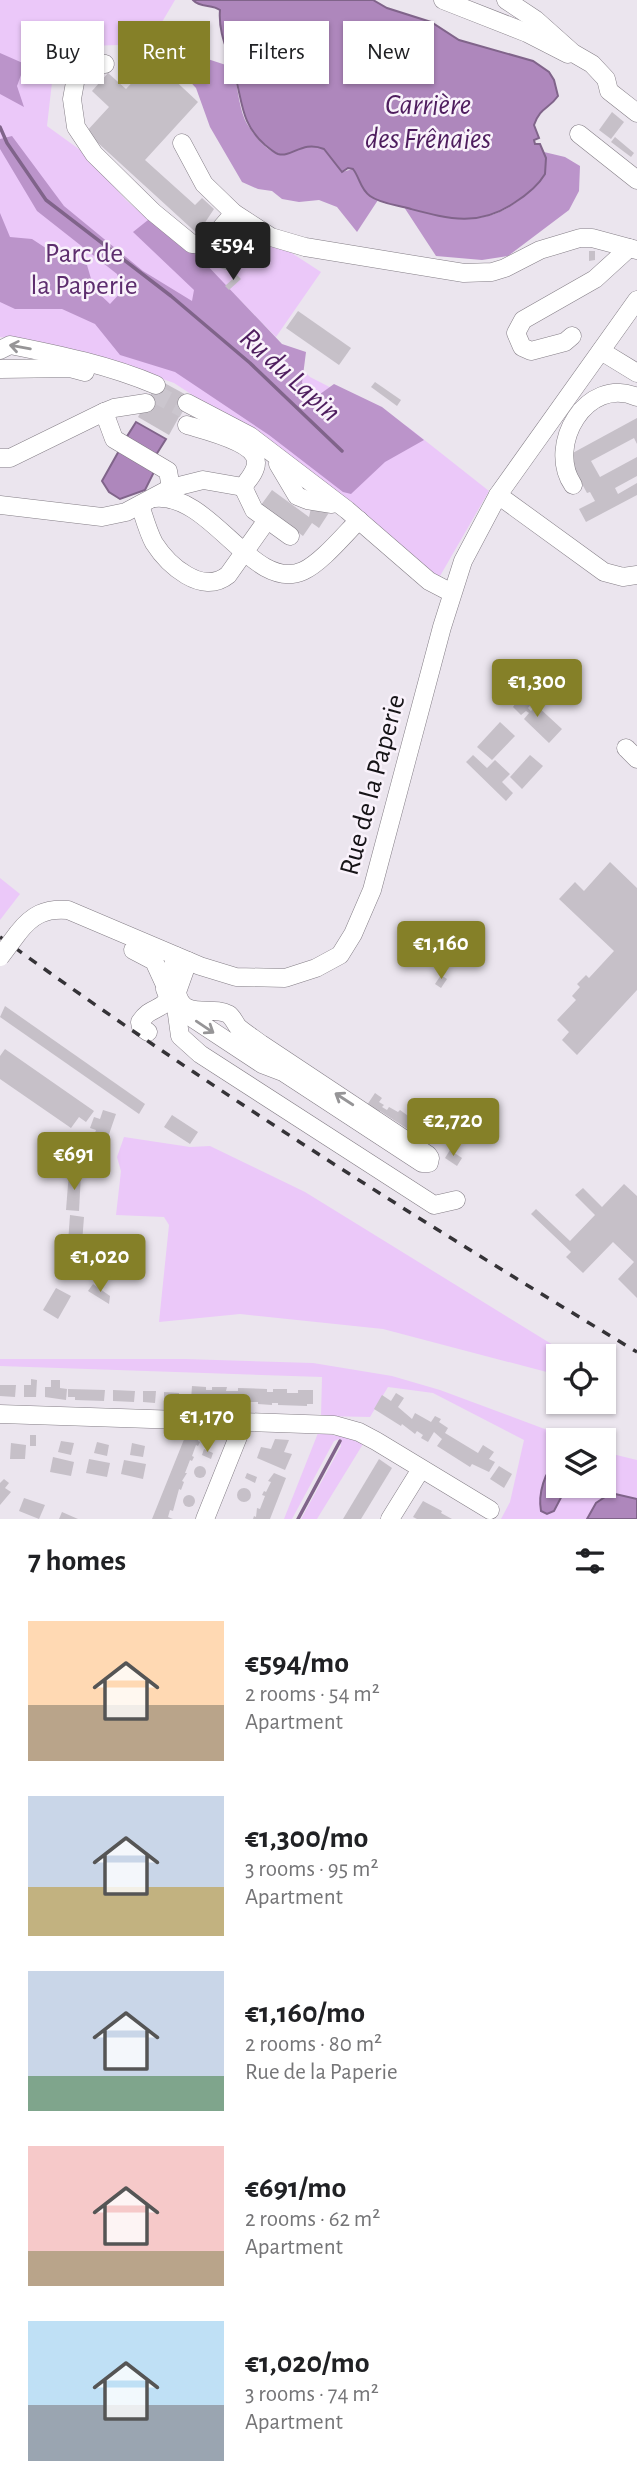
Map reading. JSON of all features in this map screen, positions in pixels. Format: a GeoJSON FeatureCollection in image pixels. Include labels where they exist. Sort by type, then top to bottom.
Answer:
{"type":"FeatureCollection","features":[{"type":"Feature","properties":{"kind":"street"},"geometry":{"type":"LineString","coordinates":[[443,0],[527,33],[563,53],[583,59]]}},
{"type":"Feature","properties":{"kind":"street"},"geometry":{"type":"LineString","coordinates":[[506,0],[602,72],[609,91],[637,113]]}},
{"type":"Feature","properties":{"kind":"street"},"geometry":{"type":"LineString","coordinates":[[106,64],[92,62],[83,66],[76,78],[72,99],[76,127],[94,154],[153,212],[192,244],[209,242],[234,214]]}},
{"type":"Feature","properties":{"kind":"street"},"geometry":{"type":"LineString","coordinates":[[579,134],[637,180]]}},
{"type":"Feature","properties":{"kind":"street"},"geometry":{"type":"LineString","coordinates":[[182,143],[204,184],[234,214],[271,237],[305,247],[464,274],[505,268],[567,240],[592,238],[633,249]]}},
{"type":"Feature","properties":{"kind":"street"},"geometry":{"type":"LineString","coordinates":[[572,336],[565,342],[531,351],[522,347],[516,333],[523,320],[595,279],[633,249]]}},
{"type":"Feature","properties":{"kind":"street","name":"Rue de la Paperie"},"geometry":{"type":"LineString","coordinates":[[0,957],[38,913],[54,909],[75,911],[182,958],[236,977],[274,979],[316,968],[336,958],[344,949],[372,890],[452,593],[469,547],[498,495],[575,402],[601,351],[637,300]]}},
{"type":"Feature","properties":{"kind":"street"},"geometry":{"type":"LineString","coordinates":[[0,350],[10,345],[78,358],[131,374],[152,393]]}},
{"type":"Feature","properties":{"kind":"street"},"geometry":{"type":"LineString","coordinates":[[601,351],[637,373]]}},
{"type":"Feature","properties":{"kind":"street"},"geometry":{"type":"LineString","coordinates":[[0,369],[70,368],[152,393]]}},
{"type":"Feature","properties":{"kind":"street"},"geometry":{"type":"LineString","coordinates":[[0,458],[10,458],[104,412],[152,393]]}},
{"type":"Feature","properties":{"kind":"street"},"geometry":{"type":"LineString","coordinates":[[573,485],[566,475],[564,459],[575,402],[589,402],[610,394],[637,397]]}},
{"type":"Feature","properties":{"kind":"street"},"geometry":{"type":"LineString","coordinates":[[104,412],[114,439],[168,471],[171,488]]}},
{"type":"Feature","properties":{"kind":"street"},"geometry":{"type":"LineString","coordinates":[[243,487],[255,467],[256,460],[252,453],[234,439],[186,412],[238,428],[297,482],[345,509],[429,581],[452,593]]}},
{"type":"Feature","properties":{"kind":"street"},"geometry":{"type":"LineString","coordinates":[[0,505],[102,517],[126,512],[171,488],[203,480],[243,487]]}},
{"type":"Feature","properties":{"kind":"street"},"geometry":{"type":"LineString","coordinates":[[243,487],[254,510],[290,536]]}},
{"type":"Feature","properties":{"kind":"street"},"geometry":{"type":"LineString","coordinates":[[498,495],[604,572],[623,578],[637,575]]}},
{"type":"Feature","properties":{"kind":"street"},"geometry":{"type":"LineString","coordinates":[[148,502],[170,498],[185,503],[266,570],[279,574],[293,574],[311,566],[359,520]]}},
{"type":"Feature","properties":{"kind":"street"},"geometry":{"type":"LineString","coordinates":[[148,502],[153,541],[172,566],[208,582],[224,578],[267,520]]}},
{"type":"Feature","properties":{"kind":"street"},"geometry":{"type":"LineString","coordinates":[[75,911],[121,944],[154,961],[170,997],[180,1036],[200,1055],[434,1205],[456,1200]]}},
{"type":"Feature","properties":{"kind":"street"},"geometry":{"type":"LineString","coordinates":[[170,997],[262,1064],[283,1072],[422,1163],[430,1161],[428,1155],[261,1044],[242,1030],[229,1014],[194,1010],[183,1004],[177,992],[182,958]]}},
{"type":"Feature","properties":{"kind":"street"},"geometry":{"type":"LineString","coordinates":[[148,1032],[139,1022],[146,1013],[160,1007],[170,997],[182,958]]}},
{"type":"Feature","properties":{"kind":"street"},"geometry":{"type":"LineString","coordinates":[[0,1414],[318,1423],[346,1427],[376,1441],[489,1510]]}},
{"type":"Feature","properties":{"kind":"street"},"geometry":{"type":"LineString","coordinates":[[205,1519],[244,1422]]}},
{"type":"Feature","properties":{"kind":"street"},"geometry":{"type":"LineString","coordinates":[[394,1518],[421,1469]]}},
{"type":"Feature","properties":{"kind":"green space","name":"Parc de la Paperie"},"geometry":{"type":"Polygon","coordinates":[[[0,0],[175,0],[163,21],[118,21],[118,45],[104,45],[104,21],[21,21],[21,84],[52,84],[47,126],[83,152],[126,200],[209,272],[310,377],[408,427],[489,491],[436,583],[203,402],[174,383],[120,364],[41,343],[0,337],[0,0]]]}},
{"type":"Feature","properties":{"kind":"green space"},"geometry":{"type":"Polygon","coordinates":[[[0,53],[21,62],[21,75],[17,86],[24,107],[0,94],[0,53]]]}},
{"type":"Feature","properties":{"kind":"green space"},"geometry":{"type":"Polygon","coordinates":[[[210,60],[224,64],[224,84],[237,84],[245,120],[267,148],[272,152],[284,154],[307,146],[316,146],[326,152],[342,172],[353,169],[370,196],[378,200],[357,232],[337,207],[319,200],[299,202],[282,199],[272,191],[258,189],[242,182],[210,127],[192,84],[210,84],[210,60]]]}},
{"type":"Feature","properties":{"kind":"green space"},"geometry":{"type":"Polygon","coordinates":[[[12,136],[64,206],[143,271],[192,301],[194,290],[133,232],[153,216],[204,262],[282,344],[306,352],[302,383],[316,397],[334,384],[382,407],[424,440],[385,462],[351,494],[343,492],[269,435],[175,372],[120,355],[95,324],[62,309],[15,309],[0,302],[0,213],[10,237],[32,239],[58,256],[87,265],[94,289],[110,304],[122,291],[117,274],[37,211],[0,149],[0,139],[12,136]]]}},
{"type":"Feature","properties":{"kind":"green space"},"geometry":{"type":"Polygon","coordinates":[[[544,152],[565,157],[580,166],[579,191],[569,210],[508,256],[482,260],[436,256],[404,207],[456,218],[486,216],[501,211],[516,203],[538,182],[545,168],[544,152]]]}},
{"type":"Feature","properties":{"kind":"green space"},"geometry":{"type":"Polygon","coordinates":[[[235,221],[321,272],[276,337],[202,261],[235,221]]]}},
{"type":"Feature","properties":{"kind":"green space"},"geometry":{"type":"Polygon","coordinates":[[[0,878],[20,894],[0,920],[0,878]]]}},
{"type":"Feature","properties":{"kind":"green space"},"geometry":{"type":"Polygon","coordinates":[[[124,1137],[190,1147],[210,1146],[305,1192],[552,1344],[546,1344],[546,1372],[383,1329],[240,1314],[159,1322],[169,1225],[164,1217],[116,1215],[121,1171],[117,1157],[124,1137]]]}},
{"type":"Feature","properties":{"kind":"green space"},"geometry":{"type":"Polygon","coordinates":[[[0,1359],[185,1359],[313,1363],[392,1376],[440,1390],[546,1430],[546,1498],[616,1498],[616,1455],[637,1460],[637,1519],[501,1519],[510,1502],[524,1440],[433,1393],[388,1387],[370,1417],[321,1416],[322,1377],[0,1366],[0,1359]]]}},
{"type":"Feature","properties":{"kind":"green space"},"geometry":{"type":"Polygon","coordinates":[[[318,1433],[346,1437],[363,1444],[317,1519],[301,1519],[341,1446],[339,1439],[334,1441],[292,1519],[284,1519],[318,1433]]]}},
{"type":"Feature","properties":{"kind":"water","name":"Carrière des Frênaies"},"geometry":{"type":"Polygon","coordinates":[[[193,0],[373,0],[387,8],[428,21],[343,21],[343,84],[434,84],[434,24],[459,40],[533,61],[549,72],[558,96],[542,111],[534,125],[539,138],[534,140],[535,144],[540,144],[546,158],[545,174],[527,194],[501,211],[476,218],[451,218],[374,199],[364,190],[353,169],[348,168],[342,172],[324,149],[310,147],[283,155],[276,153],[257,137],[251,128],[237,84],[329,84],[329,21],[224,21],[224,40],[220,10],[193,0]]]}},
{"type":"Feature","properties":{"kind":"water"},"geometry":{"type":"Polygon","coordinates":[[[136,422],[166,439],[156,455],[126,438],[136,422]]]}},
{"type":"Feature","properties":{"kind":"water"},"geometry":{"type":"Polygon","coordinates":[[[120,449],[155,470],[145,490],[120,499],[109,492],[102,481],[120,449]]]}},
{"type":"Feature","properties":{"kind":"water"},"geometry":{"type":"Polygon","coordinates":[[[546,1477],[546,1498],[561,1498],[554,1511],[547,1514],[541,1511],[541,1491],[546,1477]]]}},
{"type":"Feature","properties":{"kind":"water"},"geometry":{"type":"Polygon","coordinates":[[[616,1494],[637,1499],[637,1519],[587,1519],[596,1503],[604,1498],[616,1498],[616,1494]]]}},
{"type":"Feature","properties":{"kind":"building"},"geometry":{"type":"Polygon","coordinates":[[[108,73],[126,89],[131,84],[179,84],[198,102],[145,160],[195,205],[202,198],[214,209],[202,227],[208,233],[202,238],[86,132],[109,107],[92,91],[98,84],[104,84],[104,78],[108,73]]]}},
{"type":"Feature","properties":{"kind":"building"},"geometry":{"type":"Polygon","coordinates":[[[612,112],[624,122],[611,139],[599,130],[612,112]]]}},
{"type":"Feature","properties":{"kind":"building"},"geometry":{"type":"Polygon","coordinates":[[[615,137],[634,153],[631,157],[611,142],[615,137]]]}},
{"type":"Feature","properties":{"kind":"building"},"geometry":{"type":"Polygon","coordinates":[[[589,251],[595,251],[595,260],[589,261],[589,251]]]}},
{"type":"Feature","properties":{"kind":"building"},"geometry":{"type":"Polygon","coordinates":[[[219,262],[233,266],[232,272],[217,267],[219,262]]]}},
{"type":"Feature","properties":{"kind":"building"},"geometry":{"type":"Polygon","coordinates":[[[237,275],[241,279],[229,290],[225,286],[237,275]]]}},
{"type":"Feature","properties":{"kind":"building"},"geometry":{"type":"Polygon","coordinates":[[[298,311],[351,348],[339,365],[286,328],[298,311]]]}},
{"type":"Feature","properties":{"kind":"building"},"geometry":{"type":"Polygon","coordinates":[[[159,380],[190,397],[169,435],[138,417],[159,380]]]}},
{"type":"Feature","properties":{"kind":"building"},"geometry":{"type":"Polygon","coordinates":[[[375,382],[401,400],[397,406],[371,387],[375,382]]]}},
{"type":"Feature","properties":{"kind":"building"},"geometry":{"type":"Polygon","coordinates":[[[637,418],[637,444],[634,438],[591,461],[600,477],[637,457],[637,476],[615,488],[618,494],[637,483],[637,495],[586,522],[579,509],[595,501],[590,492],[587,493],[569,455],[637,418]]]}},
{"type":"Feature","properties":{"kind":"building"},"geometry":{"type":"Polygon","coordinates":[[[272,490],[309,517],[311,508],[330,511],[319,528],[312,523],[303,536],[261,505],[272,490]]]}},
{"type":"Feature","properties":{"kind":"building"},"geometry":{"type":"Polygon","coordinates":[[[519,693],[531,704],[528,708],[531,711],[536,705],[562,729],[549,743],[524,719],[529,713],[526,711],[521,715],[513,707],[515,704],[512,701],[519,693]]]}},
{"type":"Feature","properties":{"kind":"building"},"geometry":{"type":"Polygon","coordinates":[[[500,722],[515,736],[492,760],[477,747],[500,722]]]}},
{"type":"Feature","properties":{"kind":"building"},"geometry":{"type":"Polygon","coordinates":[[[473,755],[487,768],[495,760],[510,774],[502,782],[513,793],[506,801],[466,762],[473,755]]]}},
{"type":"Feature","properties":{"kind":"building"},"geometry":{"type":"Polygon","coordinates":[[[530,755],[543,766],[522,789],[510,777],[530,755]]]}},
{"type":"Feature","properties":{"kind":"building"},"geometry":{"type":"Polygon","coordinates":[[[610,862],[637,888],[637,990],[577,1055],[562,1040],[569,1032],[557,1020],[576,1000],[572,996],[580,987],[577,984],[586,975],[589,978],[614,951],[559,899],[575,882],[584,891],[610,862]]]}},
{"type":"Feature","properties":{"kind":"building"},"geometry":{"type":"Polygon","coordinates":[[[441,975],[447,979],[441,988],[435,984],[441,975]]]}},
{"type":"Feature","properties":{"kind":"building"},"geometry":{"type":"Polygon","coordinates":[[[5,1006],[145,1104],[139,1114],[0,1017],[5,1006]]]}},
{"type":"Feature","properties":{"kind":"building"},"geometry":{"type":"Polygon","coordinates":[[[5,1049],[94,1111],[86,1122],[79,1117],[71,1128],[0,1079],[0,1056],[5,1049]]]}},
{"type":"Feature","properties":{"kind":"building"},"geometry":{"type":"Polygon","coordinates":[[[375,1093],[382,1098],[379,1102],[384,1105],[382,1107],[398,1112],[400,1110],[411,1118],[408,1124],[429,1137],[426,1141],[367,1105],[375,1093]]]}},
{"type":"Feature","properties":{"kind":"building"},"geometry":{"type":"Polygon","coordinates":[[[103,1110],[116,1114],[106,1143],[93,1138],[96,1130],[90,1128],[94,1117],[100,1119],[103,1110]]]}},
{"type":"Feature","properties":{"kind":"building"},"geometry":{"type":"Polygon","coordinates":[[[172,1115],[198,1132],[190,1144],[164,1127],[172,1115]]]}},
{"type":"Feature","properties":{"kind":"building"},"geometry":{"type":"Polygon","coordinates":[[[450,1150],[462,1158],[457,1166],[445,1158],[450,1150]]]}},
{"type":"Feature","properties":{"kind":"building"},"geometry":{"type":"Polygon","coordinates":[[[85,1158],[89,1162],[85,1166],[81,1162],[85,1158]]]}},
{"type":"Feature","properties":{"kind":"building"},"geometry":{"type":"Polygon","coordinates":[[[69,1172],[81,1173],[79,1211],[66,1210],[69,1172]]]}},
{"type":"Feature","properties":{"kind":"building"},"geometry":{"type":"Polygon","coordinates":[[[624,1184],[637,1196],[637,1298],[618,1279],[634,1262],[613,1242],[583,1273],[566,1257],[571,1252],[531,1214],[536,1209],[570,1241],[595,1215],[575,1195],[583,1188],[602,1207],[624,1184]]]}},
{"type":"Feature","properties":{"kind":"building"},"geometry":{"type":"Polygon","coordinates":[[[70,1215],[84,1217],[82,1243],[68,1243],[70,1215]]]}},
{"type":"Feature","properties":{"kind":"building"},"geometry":{"type":"Polygon","coordinates":[[[94,1243],[112,1246],[113,1275],[93,1273],[94,1243]]]}},
{"type":"Feature","properties":{"kind":"building"},"geometry":{"type":"Polygon","coordinates":[[[93,1284],[110,1296],[109,1304],[88,1291],[93,1284]]]}},
{"type":"Feature","properties":{"kind":"building"},"geometry":{"type":"Polygon","coordinates":[[[56,1288],[71,1296],[58,1319],[43,1310],[56,1288]]]}},
{"type":"Feature","properties":{"kind":"building"},"geometry":{"type":"Polygon","coordinates":[[[31,1379],[37,1380],[36,1397],[24,1397],[24,1385],[31,1385],[31,1379]]]}},
{"type":"Feature","properties":{"kind":"building"},"geometry":{"type":"Polygon","coordinates":[[[51,1380],[60,1380],[60,1388],[67,1389],[66,1400],[45,1397],[45,1387],[51,1387],[51,1380]]]}},
{"type":"Feature","properties":{"kind":"building"},"geometry":{"type":"Polygon","coordinates":[[[0,1385],[16,1385],[15,1397],[0,1396],[0,1385]]]}},
{"type":"Feature","properties":{"kind":"building"},"geometry":{"type":"Polygon","coordinates":[[[192,1386],[206,1387],[206,1390],[212,1390],[212,1387],[227,1387],[226,1391],[238,1391],[238,1388],[267,1389],[267,1392],[287,1389],[287,1393],[313,1390],[313,1404],[272,1405],[217,1401],[197,1403],[197,1400],[191,1400],[192,1386]]]}},
{"type":"Feature","properties":{"kind":"building"},"geometry":{"type":"Polygon","coordinates":[[[68,1389],[105,1390],[104,1401],[75,1400],[75,1397],[68,1397],[68,1389]]]}},
{"type":"Feature","properties":{"kind":"building"},"geometry":{"type":"Polygon","coordinates":[[[113,1390],[135,1391],[134,1402],[113,1401],[113,1390]]]}},
{"type":"Feature","properties":{"kind":"building"},"geometry":{"type":"Polygon","coordinates":[[[143,1391],[156,1391],[155,1403],[143,1402],[143,1391]]]}},
{"type":"Feature","properties":{"kind":"building"},"geometry":{"type":"Polygon","coordinates":[[[164,1392],[179,1393],[179,1404],[164,1403],[164,1392]]]}},
{"type":"Feature","properties":{"kind":"building"},"geometry":{"type":"Polygon","coordinates":[[[396,1393],[404,1398],[398,1407],[412,1419],[415,1413],[431,1422],[435,1416],[448,1428],[445,1433],[478,1453],[483,1445],[494,1452],[489,1459],[495,1462],[489,1472],[472,1464],[470,1467],[437,1446],[442,1439],[434,1432],[428,1442],[421,1438],[423,1435],[417,1431],[415,1434],[374,1409],[382,1395],[391,1401],[396,1393]]]}},
{"type":"Feature","properties":{"kind":"building"},"geometry":{"type":"Polygon","coordinates":[[[187,1432],[199,1437],[200,1442],[196,1445],[192,1461],[190,1460],[173,1511],[170,1510],[168,1517],[173,1519],[152,1519],[187,1432]]]}},
{"type":"Feature","properties":{"kind":"building"},"geometry":{"type":"Polygon","coordinates":[[[30,1435],[36,1435],[36,1446],[30,1446],[30,1435]]]}},
{"type":"Feature","properties":{"kind":"building"},"geometry":{"type":"Polygon","coordinates":[[[275,1439],[289,1440],[284,1452],[292,1454],[285,1470],[257,1458],[261,1447],[271,1449],[275,1439]]]}},
{"type":"Feature","properties":{"kind":"building"},"geometry":{"type":"Polygon","coordinates":[[[61,1441],[74,1443],[71,1455],[58,1452],[61,1441]]]}},
{"type":"Feature","properties":{"kind":"building"},"geometry":{"type":"Polygon","coordinates":[[[97,1442],[109,1445],[107,1456],[94,1453],[97,1442]]]}},
{"type":"Feature","properties":{"kind":"building"},"geometry":{"type":"Polygon","coordinates":[[[11,1443],[26,1445],[25,1459],[10,1459],[11,1443]]]}},
{"type":"Feature","properties":{"kind":"building"},"geometry":{"type":"Polygon","coordinates":[[[132,1443],[145,1446],[143,1457],[130,1455],[132,1443]]]}},
{"type":"Feature","properties":{"kind":"building"},"geometry":{"type":"Polygon","coordinates":[[[204,1449],[213,1453],[211,1459],[202,1455],[204,1449]]]}},
{"type":"Feature","properties":{"kind":"building"},"geometry":{"type":"Polygon","coordinates":[[[53,1457],[74,1462],[71,1476],[50,1472],[53,1457]]]}},
{"type":"Feature","properties":{"kind":"building"},"geometry":{"type":"Polygon","coordinates":[[[89,1459],[110,1463],[107,1477],[86,1473],[89,1459]]]}},
{"type":"Feature","properties":{"kind":"building"},"geometry":{"type":"Polygon","coordinates":[[[379,1459],[392,1468],[361,1519],[343,1519],[379,1459]]]}},
{"type":"Feature","properties":{"kind":"building"},"geometry":{"type":"Polygon","coordinates":[[[124,1460],[146,1464],[143,1479],[121,1474],[124,1460]]]}},
{"type":"Feature","properties":{"kind":"building"},"geometry":{"type":"Polygon","coordinates":[[[499,1466],[512,1474],[504,1488],[490,1479],[499,1466]]]}},
{"type":"Feature","properties":{"kind":"building"},"geometry":{"type":"Polygon","coordinates":[[[195,1467],[205,1467],[205,1477],[195,1477],[195,1467]]]}},
{"type":"Feature","properties":{"kind":"building"},"geometry":{"type":"Polygon","coordinates":[[[247,1473],[257,1477],[255,1483],[245,1478],[247,1473]]]}},
{"type":"Feature","properties":{"kind":"building"},"geometry":{"type":"Polygon","coordinates":[[[274,1473],[286,1478],[270,1519],[253,1519],[256,1517],[257,1508],[260,1509],[265,1496],[262,1495],[274,1473]]]}},
{"type":"Feature","properties":{"kind":"building"},"geometry":{"type":"Polygon","coordinates":[[[4,1479],[9,1483],[5,1488],[11,1492],[0,1505],[0,1483],[4,1479]]]}},
{"type":"Feature","properties":{"kind":"building"},"geometry":{"type":"Polygon","coordinates":[[[244,1488],[249,1490],[249,1500],[244,1502],[239,1500],[237,1495],[239,1490],[244,1488]]]}},
{"type":"Feature","properties":{"kind":"building"},"geometry":{"type":"Polygon","coordinates":[[[184,1496],[194,1496],[194,1506],[184,1506],[184,1496]]]}},
{"type":"Feature","properties":{"kind":"building"},"geometry":{"type":"Polygon","coordinates":[[[24,1498],[45,1505],[39,1519],[19,1511],[24,1498]]]}},
{"type":"Feature","properties":{"kind":"building"},"geometry":{"type":"Polygon","coordinates":[[[423,1501],[442,1511],[441,1513],[452,1519],[413,1517],[423,1501]]]}},
{"type":"Feature","properties":{"kind":"building"},"geometry":{"type":"Polygon","coordinates":[[[62,1512],[78,1519],[59,1519],[62,1512]]]}},
{"type":"Feature","properties":{"kind":"waterway","name":"Ru du Lapin"},"geometry":{"type":"LineString","coordinates":[[0,127],[7,143],[46,200],[171,296],[250,363],[342,451]]}},
{"type":"Feature","properties":{"kind":"waterway"},"geometry":{"type":"LineString","coordinates":[[298,1519],[340,1441]]}},
{"type":"Feature","properties":{"kind":"tunnel"},"geometry":{"type":"LineString","coordinates":[[152,392],[184,409]]}},
{"type":"Feature","properties":{"kind":"railway"},"geometry":{"type":"LineString","coordinates":[[0,937],[234,1099],[475,1253],[637,1352]]}}]}
